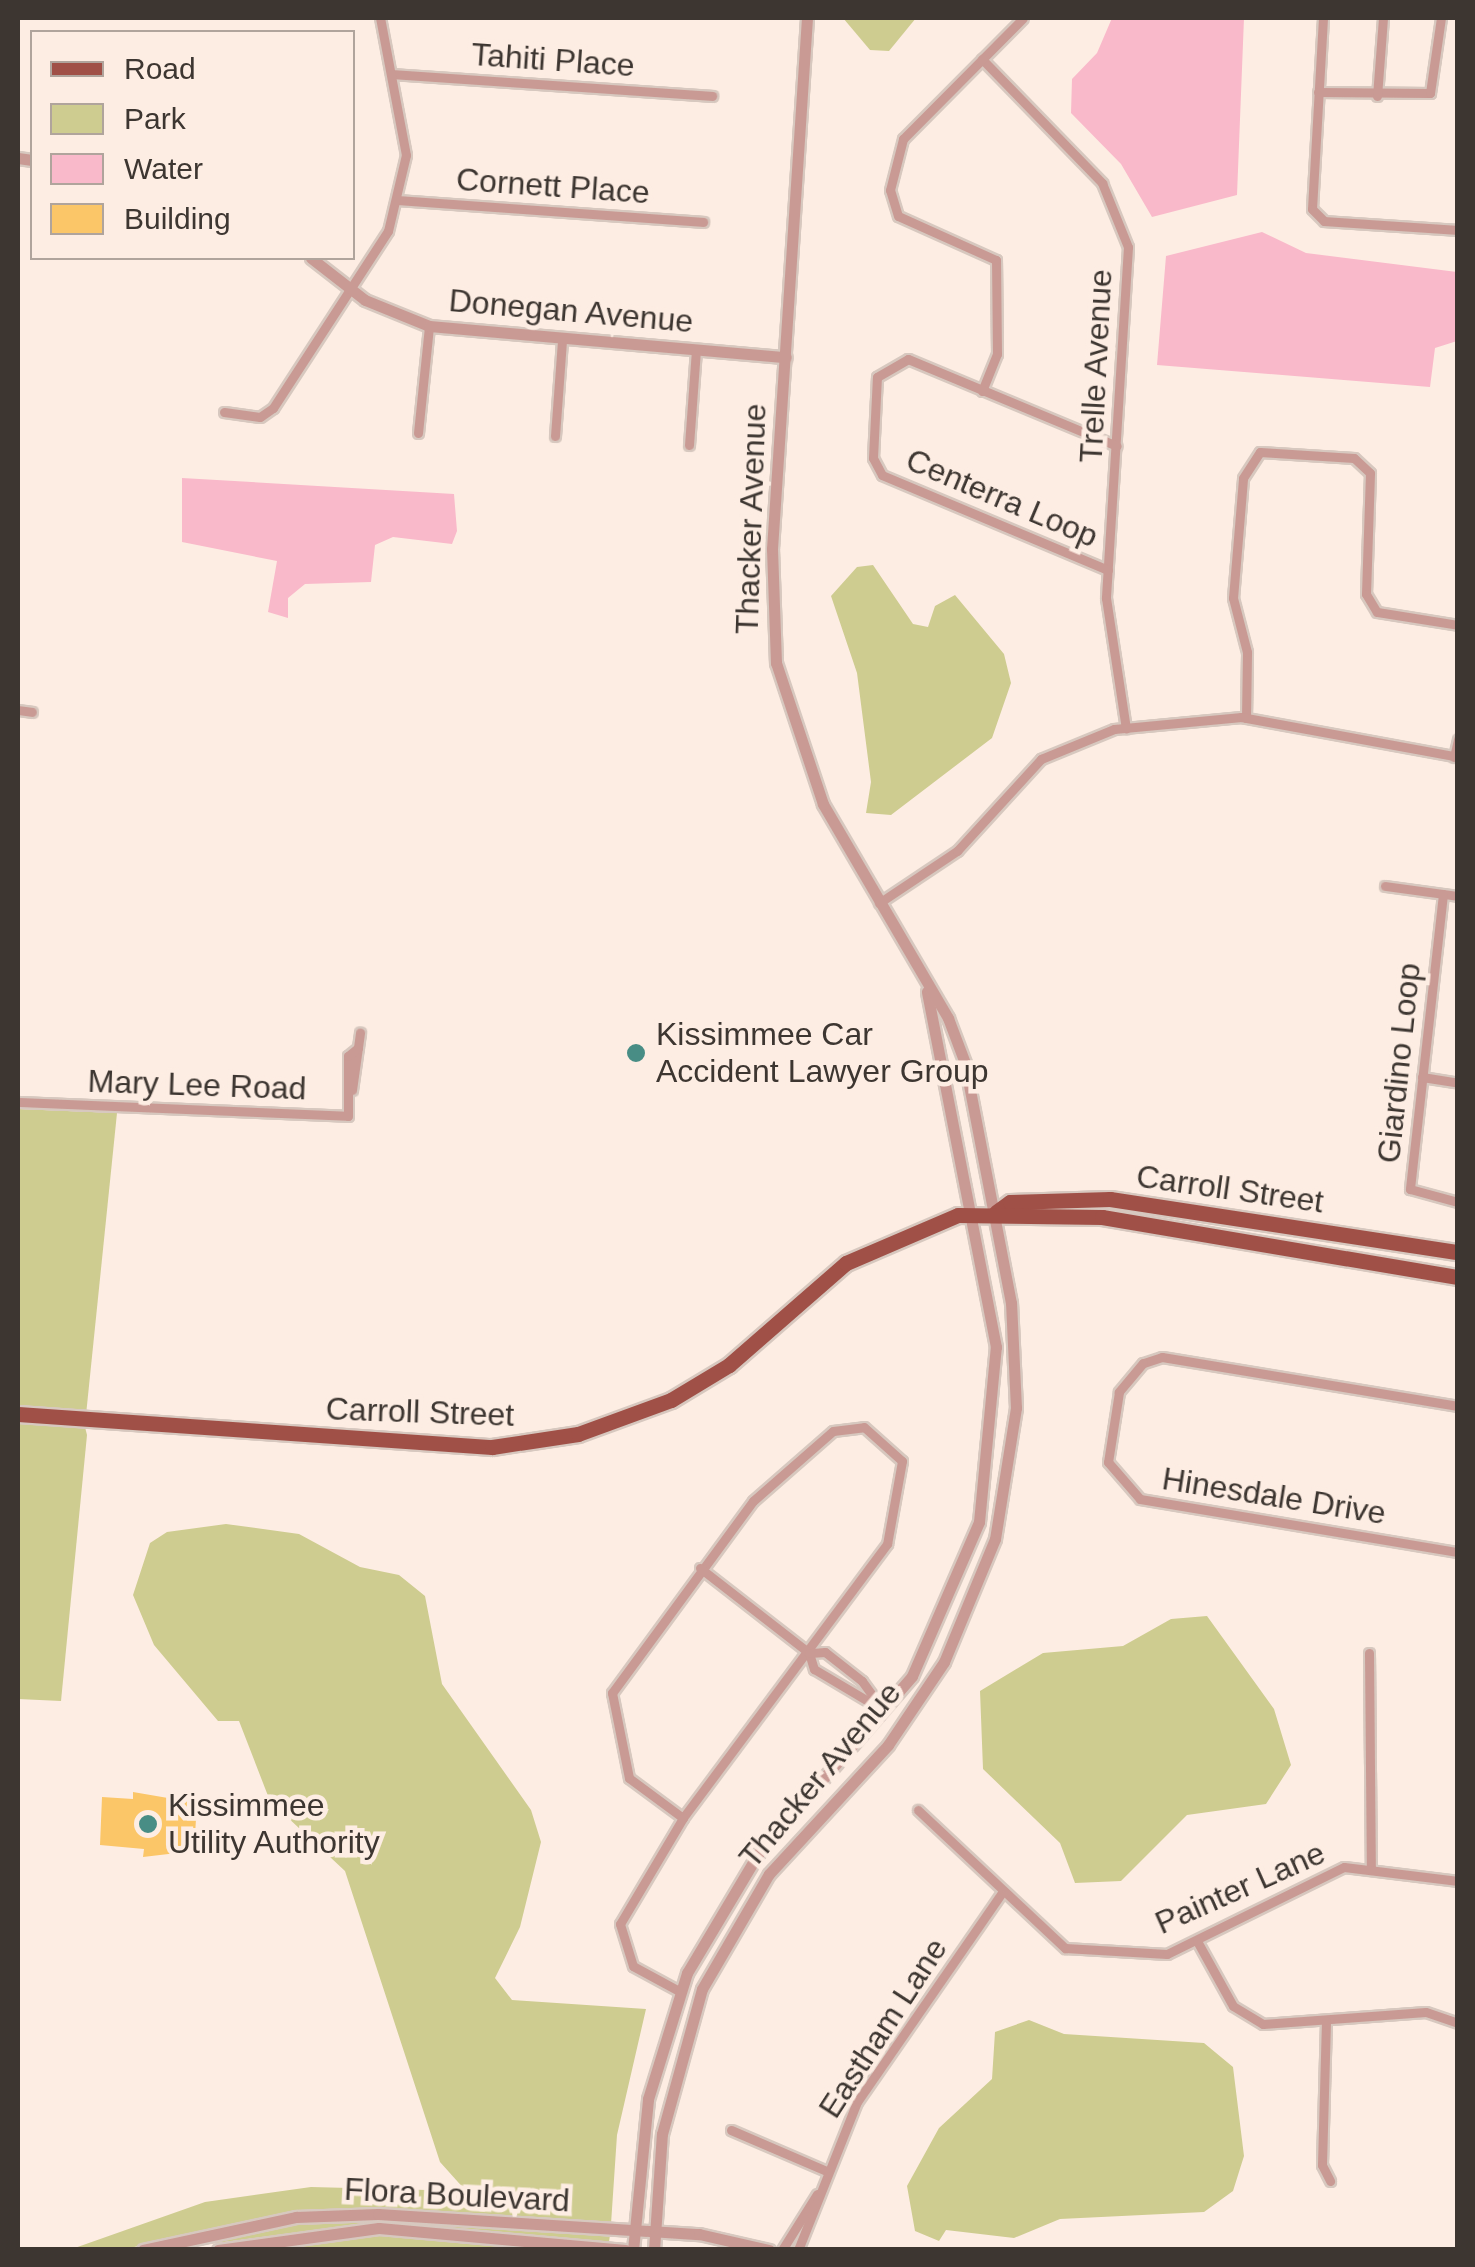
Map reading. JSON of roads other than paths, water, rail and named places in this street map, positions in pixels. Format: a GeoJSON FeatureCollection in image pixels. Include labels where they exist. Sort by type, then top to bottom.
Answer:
{"type":"FeatureCollection","features":[{"type":"Feature","properties":{"kind":"main road","name":"Carroll Street"},"geometry":{"type":"LineString","coordinates":[[996,1212],[1010,1202],[1110,1199],[1458,1252]]}},
{"type":"Feature","properties":{"kind":"main road","name":"Carroll Street"},"geometry":{"type":"LineString","coordinates":[[18,1414],[492,1447],[578,1434],[671,1400],[729,1365],[870,1248],[975,1214],[996,1212],[1154,1225],[1458,1277]]}},
{"type":"Feature","properties":{"kind":"main road"},"geometry":{"type":"LineString","coordinates":[[1154,1225],[1303,1242],[1322,1230]]}},
{"type":"Feature","properties":{"kind":"street"},"geometry":{"type":"LineString","coordinates":[[224,412],[260,417],[273,408],[349,288],[398,200],[406,155],[380,18]]}},
{"type":"Feature","properties":{"kind":"street","name":"Thacker Avenue"},"geometry":{"type":"LineString","coordinates":[[654,2250],[673,2078],[713,1965],[783,1856],[903,1725],[969,1612],[1007,1488],[1015,1338],[996,1212],[965,1063],[807,770],[776,663],[772,549],[807,18]]}},
{"type":"Feature","properties":{"kind":"street"},"geometry":{"type":"LineString","coordinates":[[982,392],[997,354],[996,260],[898,216],[890,190],[903,140],[1023,18]]}},
{"type":"Feature","properties":{"kind":"street"},"geometry":{"type":"LineString","coordinates":[[1323,18],[1312,210],[1324,220],[1458,230]]}},
{"type":"Feature","properties":{"kind":"street"},"geometry":{"type":"LineString","coordinates":[[1377,96],[1383,18]]}},
{"type":"Feature","properties":{"kind":"street"},"geometry":{"type":"LineString","coordinates":[[1318,92],[1419,100],[1435,86],[1441,18]]}},
{"type":"Feature","properties":{"kind":"street","name":"Trelle Avenue"},"geometry":{"type":"LineString","coordinates":[[982,58],[1081,157],[1118,210],[1130,284],[1108,570],[1126,728]]}},
{"type":"Feature","properties":{"kind":"street","name":"Tahiti Place"},"geometry":{"type":"LineString","coordinates":[[392,74],[712,96]]}},
{"type":"Feature","properties":{"kind":"street"},"geometry":{"type":"LineString","coordinates":[[1435,86],[1448,94]]}},
{"type":"Feature","properties":{"kind":"street","name":"Cornett Place"},"geometry":{"type":"LineString","coordinates":[[398,200],[703,222]]}},
{"type":"Feature","properties":{"kind":"street","name":"Donegan Avenue"},"geometry":{"type":"LineString","coordinates":[[314,260],[349,288],[429,326],[786,357]]}},
{"type":"Feature","properties":{"kind":"street"},"geometry":{"type":"LineString","coordinates":[[418,433],[429,326]]}},
{"type":"Feature","properties":{"kind":"street"},"geometry":{"type":"LineString","coordinates":[[554,436],[562,340]]}},
{"type":"Feature","properties":{"kind":"street"},"geometry":{"type":"LineString","coordinates":[[690,445],[696,350]]}},
{"type":"Feature","properties":{"kind":"street","name":"Centerra Loop"},"geometry":{"type":"LineString","coordinates":[[1108,570],[877,469],[884,366],[908,359],[1118,446]]}},
{"type":"Feature","properties":{"kind":"street"},"geometry":{"type":"LineString","coordinates":[[1246,718],[1247,652],[1233,598],[1243,478],[1260,452],[1354,458],[1370,473],[1366,594],[1377,612],[1458,625]]}},
{"type":"Feature","properties":{"kind":"street"},"geometry":{"type":"LineString","coordinates":[[18,710],[32,712]]}},
{"type":"Feature","properties":{"kind":"street"},"geometry":{"type":"LineString","coordinates":[[879,902],[981,827],[1041,759],[1126,728],[1246,718],[1456,757],[1458,739]]}},
{"type":"Feature","properties":{"kind":"street"},"geometry":{"type":"LineString","coordinates":[[1385,886],[1458,896]]}},
{"type":"Feature","properties":{"kind":"street","name":"Giardino Loop"},"geometry":{"type":"LineString","coordinates":[[1442,894],[1410,1189],[1458,1202]]}},
{"type":"Feature","properties":{"kind":"street","name":"Thacker Avenue"},"geometry":{"type":"LineString","coordinates":[[633,2250],[648,2098],[679,1991],[758,1854],[885,1711],[955,1593],[988,1480],[996,1348],[975,1214],[926,988]]}},
{"type":"Feature","properties":{"kind":"street","name":"Mary Lee Road"},"geometry":{"type":"LineString","coordinates":[[18,1102],[348,1116],[352,1090],[348,1056],[358,1048],[360,1033]]}},
{"type":"Feature","properties":{"kind":"street"},"geometry":{"type":"LineString","coordinates":[[1422,1077],[1458,1082]]}},
{"type":"Feature","properties":{"kind":"street","name":"Hinesdale Drive"},"geometry":{"type":"LineString","coordinates":[[1458,1406],[1162,1357],[1143,1363],[1119,1392],[1108,1462],[1140,1499],[1458,1552]]}},
{"type":"Feature","properties":{"kind":"street"},"geometry":{"type":"LineString","coordinates":[[679,1991],[633,1966],[620,1924],[684,1818],[874,1568],[894,1524],[902,1461],[878,1432],[849,1427],[820,1441],[753,1502],[700,1568],[612,1693],[629,1778],[684,1818]]}},
{"type":"Feature","properties":{"kind":"street"},"geometry":{"type":"LineString","coordinates":[[700,1568],[809,1654],[814,1669],[903,1725]]}},
{"type":"Feature","properties":{"kind":"street"},"geometry":{"type":"LineString","coordinates":[[809,1654],[825,1652],[880,1694],[885,1711]]}},
{"type":"Feature","properties":{"kind":"street"},"geometry":{"type":"LineString","coordinates":[[1369,1652],[1371,1870]]}},
{"type":"Feature","properties":{"kind":"street","name":"Painter Lane"},"geometry":{"type":"LineString","coordinates":[[918,1810],[1002,1894],[1065,1948],[1167,1954],[1329,1870],[1371,1870],[1458,1880]]}},
{"type":"Feature","properties":{"kind":"street","name":"Eastham Lane"},"geometry":{"type":"LineString","coordinates":[[798,2250],[826,2171],[857,2102],[1002,1894]]}},
{"type":"Feature","properties":{"kind":"street"},"geometry":{"type":"LineString","coordinates":[[1197,1941],[1248,2017],[1326,2020],[1426,2012],[1458,2024]]}},
{"type":"Feature","properties":{"kind":"street"},"geometry":{"type":"LineString","coordinates":[[1326,2020],[1322,2165],[1330,2180]]}},
{"type":"Feature","properties":{"kind":"street"},"geometry":{"type":"LineString","coordinates":[[731,2130],[826,2171]]}},
{"type":"Feature","properties":{"kind":"street","name":"Eastham Lane"},"geometry":{"type":"LineString","coordinates":[[782,2250],[818,2194]]}},
{"type":"Feature","properties":{"kind":"street","name":"Flora Boulevard"},"geometry":{"type":"LineString","coordinates":[[143,2250],[312,2217],[655,2231],[769,2250]]}},
{"type":"Feature","properties":{"kind":"street","name":"Flora Boulevard"},"geometry":{"type":"LineString","coordinates":[[218,2250],[379,2228],[625,2250]]}},
{"type":"Feature","properties":{"kind":"water"},"geometry":{"type":"Polygon","coordinates":[[[1112,18],[1244,18],[1237,195],[1152,217],[1121,164],[1071,113],[1072,79],[1097,53],[1112,18]]]}},
{"type":"Feature","properties":{"kind":"water"},"geometry":{"type":"Polygon","coordinates":[[[1262,232],[1306,253],[1457,272],[1457,341],[1435,348],[1430,387],[1157,365],[1166,256],[1262,232]]]}},
{"type":"Feature","properties":{"kind":"water"},"geometry":{"type":"Polygon","coordinates":[[[182,478],[454,494],[457,531],[452,544],[393,537],[375,545],[371,582],[305,584],[288,598],[288,618],[268,612],[277,561],[182,542],[182,478]]]}},
{"type":"Feature","properties":{"kind":"place","name":"Kissimmee Car Accident Lawyer Group"},"geometry":{"type":"Point","coordinates":[636,1053]}},
{"type":"Feature","properties":{"kind":"place","name":"Kissimmee Utility Authority"},"geometry":{"type":"Point","coordinates":[148,1824]}}]}
